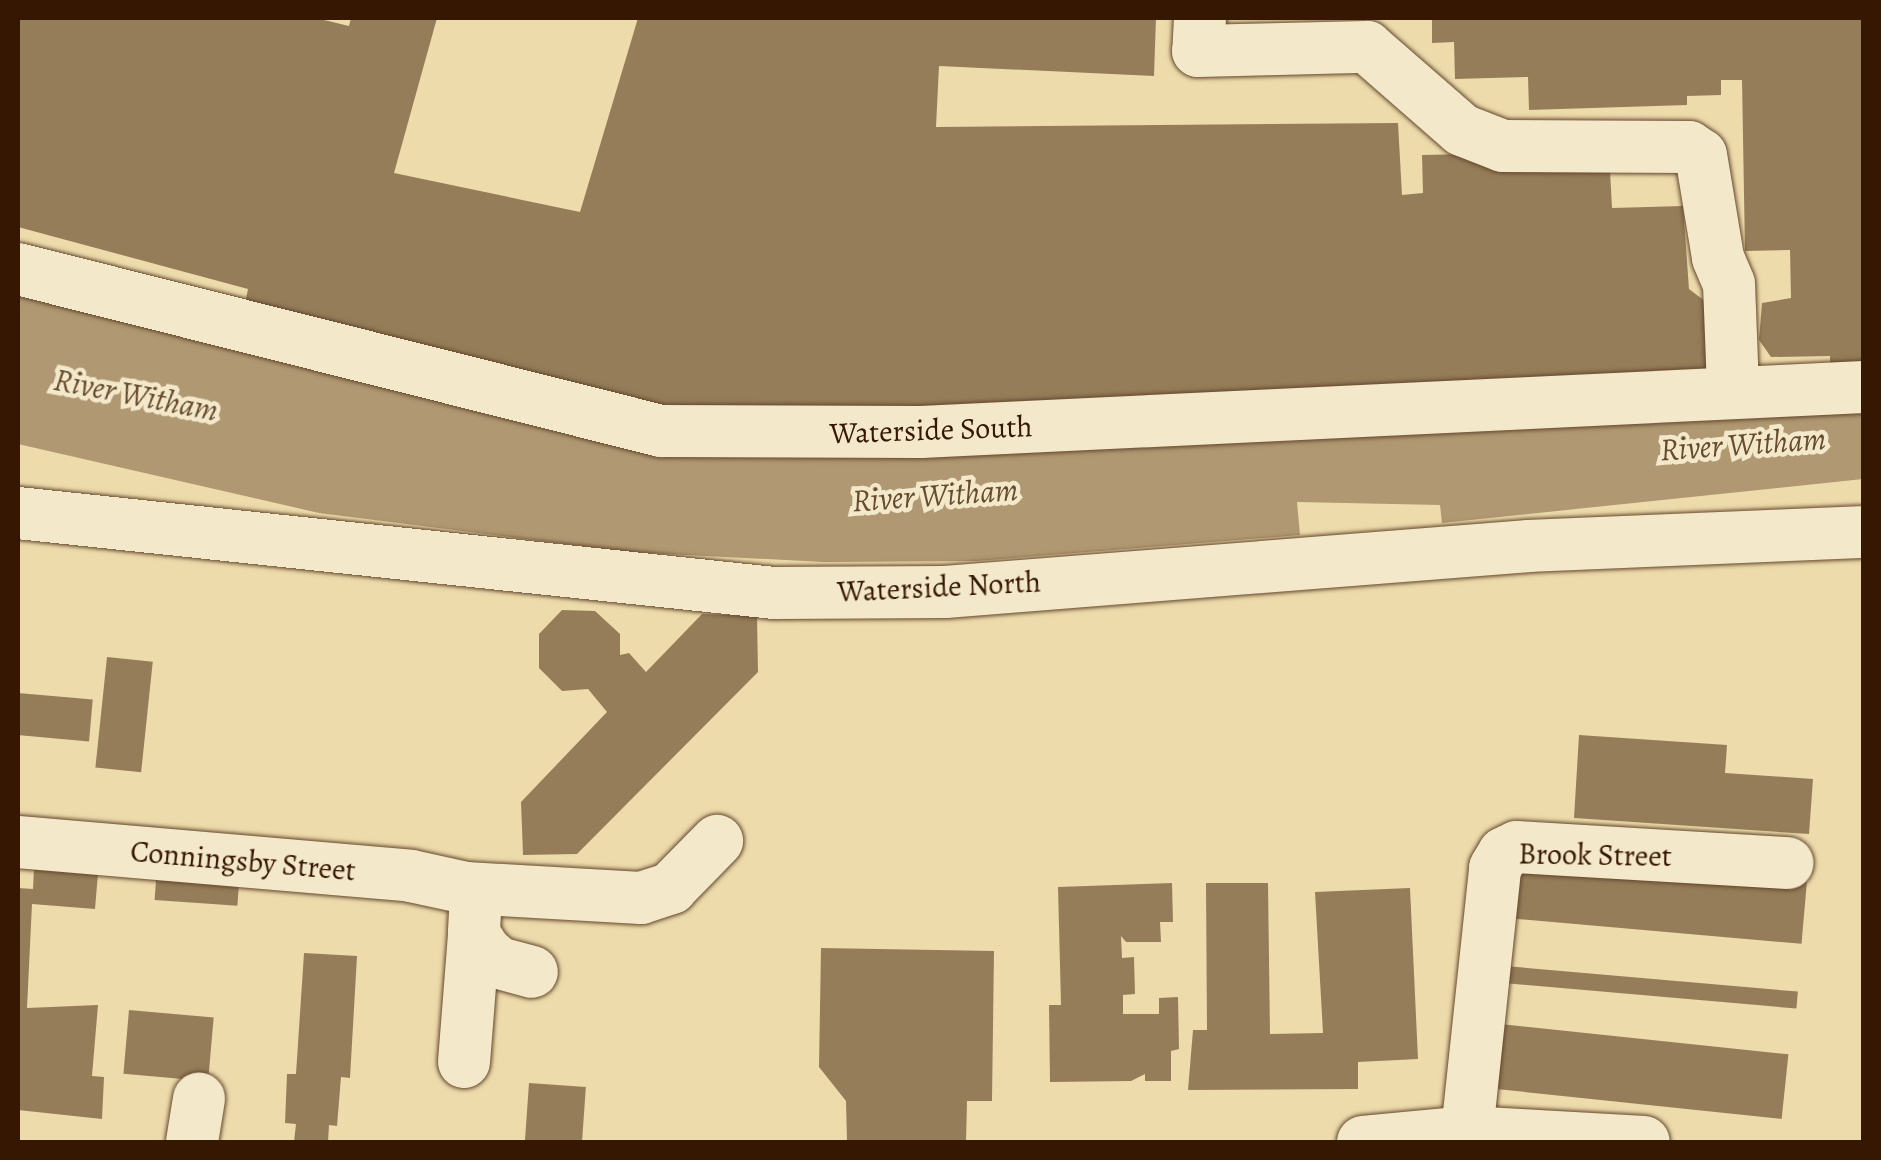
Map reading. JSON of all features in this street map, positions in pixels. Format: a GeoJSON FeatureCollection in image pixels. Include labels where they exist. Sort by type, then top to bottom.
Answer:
{"type":"FeatureCollection","features":[{"type":"Feature","properties":{"kind":"street"},"geometry":{"type":"LineString","coordinates":[[1200,18],[1198,51],[1366,47],[1462,130],[1502,146],[1689,147],[1701,155],[1718,258],[1730,284],[1732,388]]}},
{"type":"Feature","properties":{"kind":"street","name":"Waterside South"},"geometry":{"type":"LineString","coordinates":[[18,270],[661,431],[922,432],[1732,388],[1864,387]]}},
{"type":"Feature","properties":{"kind":"street","name":"Waterside North"},"geometry":{"type":"LineString","coordinates":[[18,513],[774,593],[945,592],[1414,554],[1864,532]]}},
{"type":"Feature","properties":{"kind":"street","name":"Conningsby Street"},"geometry":{"type":"LineString","coordinates":[[18,842],[411,876],[470,911],[641,898],[671,888],[717,841]]}},
{"type":"Feature","properties":{"kind":"street","name":"Brook Street"},"geometry":{"type":"LineString","coordinates":[[1453,1136],[1495,868],[1504,853],[1517,847],[1788,863]]}},
{"type":"Feature","properties":{"kind":"street"},"geometry":{"type":"LineString","coordinates":[[470,911],[499,963],[532,972]]}},
{"type":"Feature","properties":{"kind":"street"},"geometry":{"type":"LineString","coordinates":[[464,1062],[470,911]]}},
{"type":"Feature","properties":{"kind":"street"},"geometry":{"type":"LineString","coordinates":[[1364,1142],[1453,1136],[1644,1142]]}},
{"type":"Feature","properties":{"kind":"water","name":"River Witham"},"geometry":{"type":"Polygon","coordinates":[[[18,289],[1863,404],[1863,479],[1442,523],[1440,505],[1297,502],[1300,535],[976,561],[824,562],[628,552],[319,513],[18,444],[18,289]]]}},
{"type":"Feature","properties":{"kind":"building"},"geometry":{"type":"Polygon","coordinates":[[[18,18],[316,18],[349,26],[351,18],[437,18],[394,173],[580,212],[638,18],[1156,18],[1154,76],[939,66],[936,127],[1398,123],[1402,195],[1423,193],[1422,155],[1609,151],[1612,208],[1683,206],[1689,289],[1710,305],[1723,377],[661,422],[243,313],[248,289],[18,227],[18,18]]]}},
{"type":"Feature","properties":{"kind":"building"},"geometry":{"type":"Polygon","coordinates":[[[1432,18],[1864,18],[1864,378],[1830,379],[1830,356],[1771,357],[1759,340],[1762,303],[1791,298],[1790,250],[1745,251],[1742,80],[1721,80],[1721,95],[1687,96],[1687,105],[1529,110],[1528,77],[1455,79],[1454,42],[1432,43],[1432,18]]]}},
{"type":"Feature","properties":{"kind":"building"},"geometry":{"type":"Polygon","coordinates":[[[562,610],[595,611],[620,634],[620,655],[629,653],[646,672],[702,614],[757,616],[758,672],[577,854],[523,855],[521,802],[607,712],[588,689],[562,691],[539,668],[539,634],[562,610]]]}},
{"type":"Feature","properties":{"kind":"building"},"geometry":{"type":"Polygon","coordinates":[[[107,657],[153,662],[141,772],[95,767],[107,657]]]}},
{"type":"Feature","properties":{"kind":"building"},"geometry":{"type":"Polygon","coordinates":[[[18,693],[93,700],[89,741],[18,735],[18,693]]]}},
{"type":"Feature","properties":{"kind":"building"},"geometry":{"type":"Polygon","coordinates":[[[1579,735],[1727,745],[1725,773],[1813,779],[1809,834],[1574,818],[1579,735]]]}},
{"type":"Feature","properties":{"kind":"building"},"geometry":{"type":"Polygon","coordinates":[[[1520,857],[1807,882],[1802,944],[1515,919],[1520,857]]]}},
{"type":"Feature","properties":{"kind":"building"},"geometry":{"type":"Polygon","coordinates":[[[34,869],[98,873],[95,909],[32,904],[27,1008],[98,1005],[92,1076],[104,1077],[102,1119],[18,1110],[18,888],[33,889],[34,869]]]}},
{"type":"Feature","properties":{"kind":"building"},"geometry":{"type":"Polygon","coordinates":[[[156,880],[239,886],[237,906],[155,900],[156,880]]]}},
{"type":"Feature","properties":{"kind":"building"},"geometry":{"type":"Polygon","coordinates":[[[1172,883],[1173,922],[1160,922],[1161,942],[1126,942],[1121,936],[1122,958],[1134,957],[1135,994],[1123,995],[1123,1014],[1159,1014],[1159,998],[1178,997],[1179,1049],[1171,1051],[1171,1081],[1145,1081],[1145,1074],[1131,1081],[1050,1082],[1049,1005],[1061,1005],[1058,887],[1172,883]]]}},
{"type":"Feature","properties":{"kind":"building"},"geometry":{"type":"Polygon","coordinates":[[[1206,883],[1268,883],[1270,1034],[1323,1033],[1315,892],[1410,888],[1418,1059],[1358,1062],[1358,1089],[1188,1090],[1193,1030],[1207,1030],[1206,883]]]}},
{"type":"Feature","properties":{"kind":"building"},"geometry":{"type":"Polygon","coordinates":[[[821,948],[994,951],[992,1101],[967,1101],[966,1142],[847,1142],[846,1101],[819,1067],[821,948]]]}},
{"type":"Feature","properties":{"kind":"building"},"geometry":{"type":"Polygon","coordinates":[[[304,953],[357,956],[350,1078],[341,1077],[337,1126],[329,1125],[328,1142],[294,1142],[296,1124],[285,1123],[287,1074],[296,1074],[304,953]]]}},
{"type":"Feature","properties":{"kind":"building"},"geometry":{"type":"Polygon","coordinates":[[[1505,966],[1798,992],[1796,1009],[1504,983],[1505,966]]]}},
{"type":"Feature","properties":{"kind":"building"},"geometry":{"type":"Polygon","coordinates":[[[129,1010],[214,1017],[208,1081],[123,1074],[129,1010]]]}},
{"type":"Feature","properties":{"kind":"building"},"geometry":{"type":"Polygon","coordinates":[[[1500,1024],[1788,1054],[1782,1119],[1493,1089],[1500,1024]]]}},
{"type":"Feature","properties":{"kind":"building"},"geometry":{"type":"Polygon","coordinates":[[[529,1083],[586,1087],[582,1142],[525,1142],[529,1083]]]}}]}
